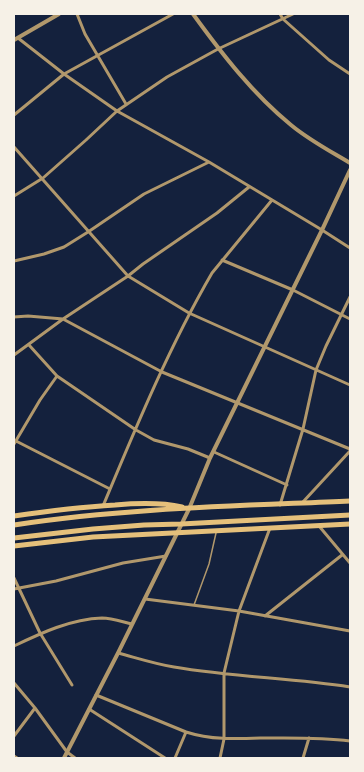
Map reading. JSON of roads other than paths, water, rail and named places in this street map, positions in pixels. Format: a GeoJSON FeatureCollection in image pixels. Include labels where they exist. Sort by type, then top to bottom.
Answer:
{"type":"FeatureCollection","features":[{"type":"Feature","properties":{"kind":"highway"},"geometry":{"type":"LineString","coordinates":[[14,525],[106,514],[350,501]]}},
{"type":"Feature","properties":{"kind":"highway"},"geometry":{"type":"LineString","coordinates":[[14,516],[103,506],[156,503],[189,509]]}},
{"type":"Feature","properties":{"kind":"highway"},"geometry":{"type":"LineString","coordinates":[[14,538],[144,525],[350,515]]}},
{"type":"Feature","properties":{"kind":"highway"},"geometry":{"type":"LineString","coordinates":[[14,546],[93,537],[177,531],[350,524]]}},
{"type":"Feature","properties":{"kind":"street"},"geometry":{"type":"LineString","coordinates":[[60,14],[16,39],[116,110],[209,162],[350,248]]}},
{"type":"Feature","properties":{"kind":"street"},"geometry":{"type":"LineString","coordinates":[[77,14],[85,34],[126,104]]}},
{"type":"Feature","properties":{"kind":"street"},"geometry":{"type":"LineString","coordinates":[[14,115],[64,74],[174,14]]}},
{"type":"Feature","properties":{"kind":"street"},"geometry":{"type":"LineString","coordinates":[[192,14],[218,49],[272,109],[292,126],[350,163]]}},
{"type":"Feature","properties":{"kind":"street"},"geometry":{"type":"LineString","coordinates":[[280,14],[283,19],[329,60],[350,74]]}},
{"type":"Feature","properties":{"kind":"street"},"geometry":{"type":"LineString","coordinates":[[14,196],[43,178],[86,140],[116,110],[167,76],[218,49],[293,14]]}},
{"type":"Feature","properties":{"kind":"street"},"geometry":{"type":"LineString","coordinates":[[14,147],[43,178],[88,232],[128,276],[189,313],[350,385]]}},
{"type":"Feature","properties":{"kind":"street"},"geometry":{"type":"LineString","coordinates":[[14,261],[44,254],[64,247],[144,194],[209,162]]}},
{"type":"Feature","properties":{"kind":"street"},"geometry":{"type":"LineString","coordinates":[[64,758],[189,509],[210,458],[350,170]]}},
{"type":"Feature","properties":{"kind":"street"},"geometry":{"type":"LineString","coordinates":[[14,355],[63,319],[128,276],[217,213],[249,187]]}},
{"type":"Feature","properties":{"kind":"street"},"geometry":{"type":"LineString","coordinates":[[103,506],[189,313],[212,273],[272,200]]}},
{"type":"Feature","properties":{"kind":"street"},"geometry":{"type":"LineString","coordinates":[[222,260],[293,290],[350,318]]}},
{"type":"Feature","properties":{"kind":"street"},"geometry":{"type":"LineString","coordinates":[[280,505],[303,429],[316,370],[350,297]]}},
{"type":"Feature","properties":{"kind":"street"},"geometry":{"type":"LineString","coordinates":[[14,317],[28,316],[63,319],[162,372],[237,404],[303,429],[350,450],[301,503]]}},
{"type":"Feature","properties":{"kind":"street"},"geometry":{"type":"LineString","coordinates":[[29,345],[57,376],[136,430],[154,440],[210,458]]}},
{"type":"Feature","properties":{"kind":"street"},"geometry":{"type":"LineString","coordinates":[[57,376],[40,400],[15,441],[110,489]]}},
{"type":"Feature","properties":{"kind":"street"},"geometry":{"type":"LineString","coordinates":[[214,452],[287,485]]}},
{"type":"Feature","properties":{"kind":"street"},"geometry":{"type":"LineString","coordinates":[[319,526],[350,563]]}},
{"type":"Feature","properties":{"kind":"street"},"geometry":{"type":"LineString","coordinates":[[220,758],[224,739],[224,673],[239,611],[270,528]]}},
{"type":"Feature","properties":{"kind":"street"},"geometry":{"type":"LineString","coordinates":[[265,616],[342,555]]}},
{"type":"Feature","properties":{"kind":"street"},"geometry":{"type":"LineString","coordinates":[[14,590],[56,581],[135,560],[166,556]]}},
{"type":"Feature","properties":{"kind":"street"},"geometry":{"type":"LineString","coordinates":[[14,578],[40,634],[72,685]]}},
{"type":"Feature","properties":{"kind":"street"},"geometry":{"type":"LineString","coordinates":[[145,599],[239,611],[350,631]]}},
{"type":"Feature","properties":{"kind":"street"},"geometry":{"type":"LineString","coordinates":[[14,646],[40,634],[84,620],[103,618],[132,624]]}},
{"type":"Feature","properties":{"kind":"street"},"geometry":{"type":"LineString","coordinates":[[118,653],[174,667],[313,681],[350,687]]}},
{"type":"Feature","properties":{"kind":"street"},"geometry":{"type":"LineString","coordinates":[[14,682],[36,708],[67,752],[75,758]]}},
{"type":"Feature","properties":{"kind":"street"},"geometry":{"type":"LineString","coordinates":[[96,695],[198,736],[224,739],[326,738],[350,741]]}},
{"type":"Feature","properties":{"kind":"street"},"geometry":{"type":"LineString","coordinates":[[14,736],[36,708]]}},
{"type":"Feature","properties":{"kind":"street"},"geometry":{"type":"LineString","coordinates":[[89,709],[165,758]]}},
{"type":"Feature","properties":{"kind":"street"},"geometry":{"type":"LineString","coordinates":[[175,758],[186,732]]}},
{"type":"Feature","properties":{"kind":"street"},"geometry":{"type":"LineString","coordinates":[[303,758],[309,738]]}},
{"type":"Feature","properties":{"kind":"lane"},"geometry":{"type":"LineString","coordinates":[[194,605],[209,564],[217,530]]}}]}
